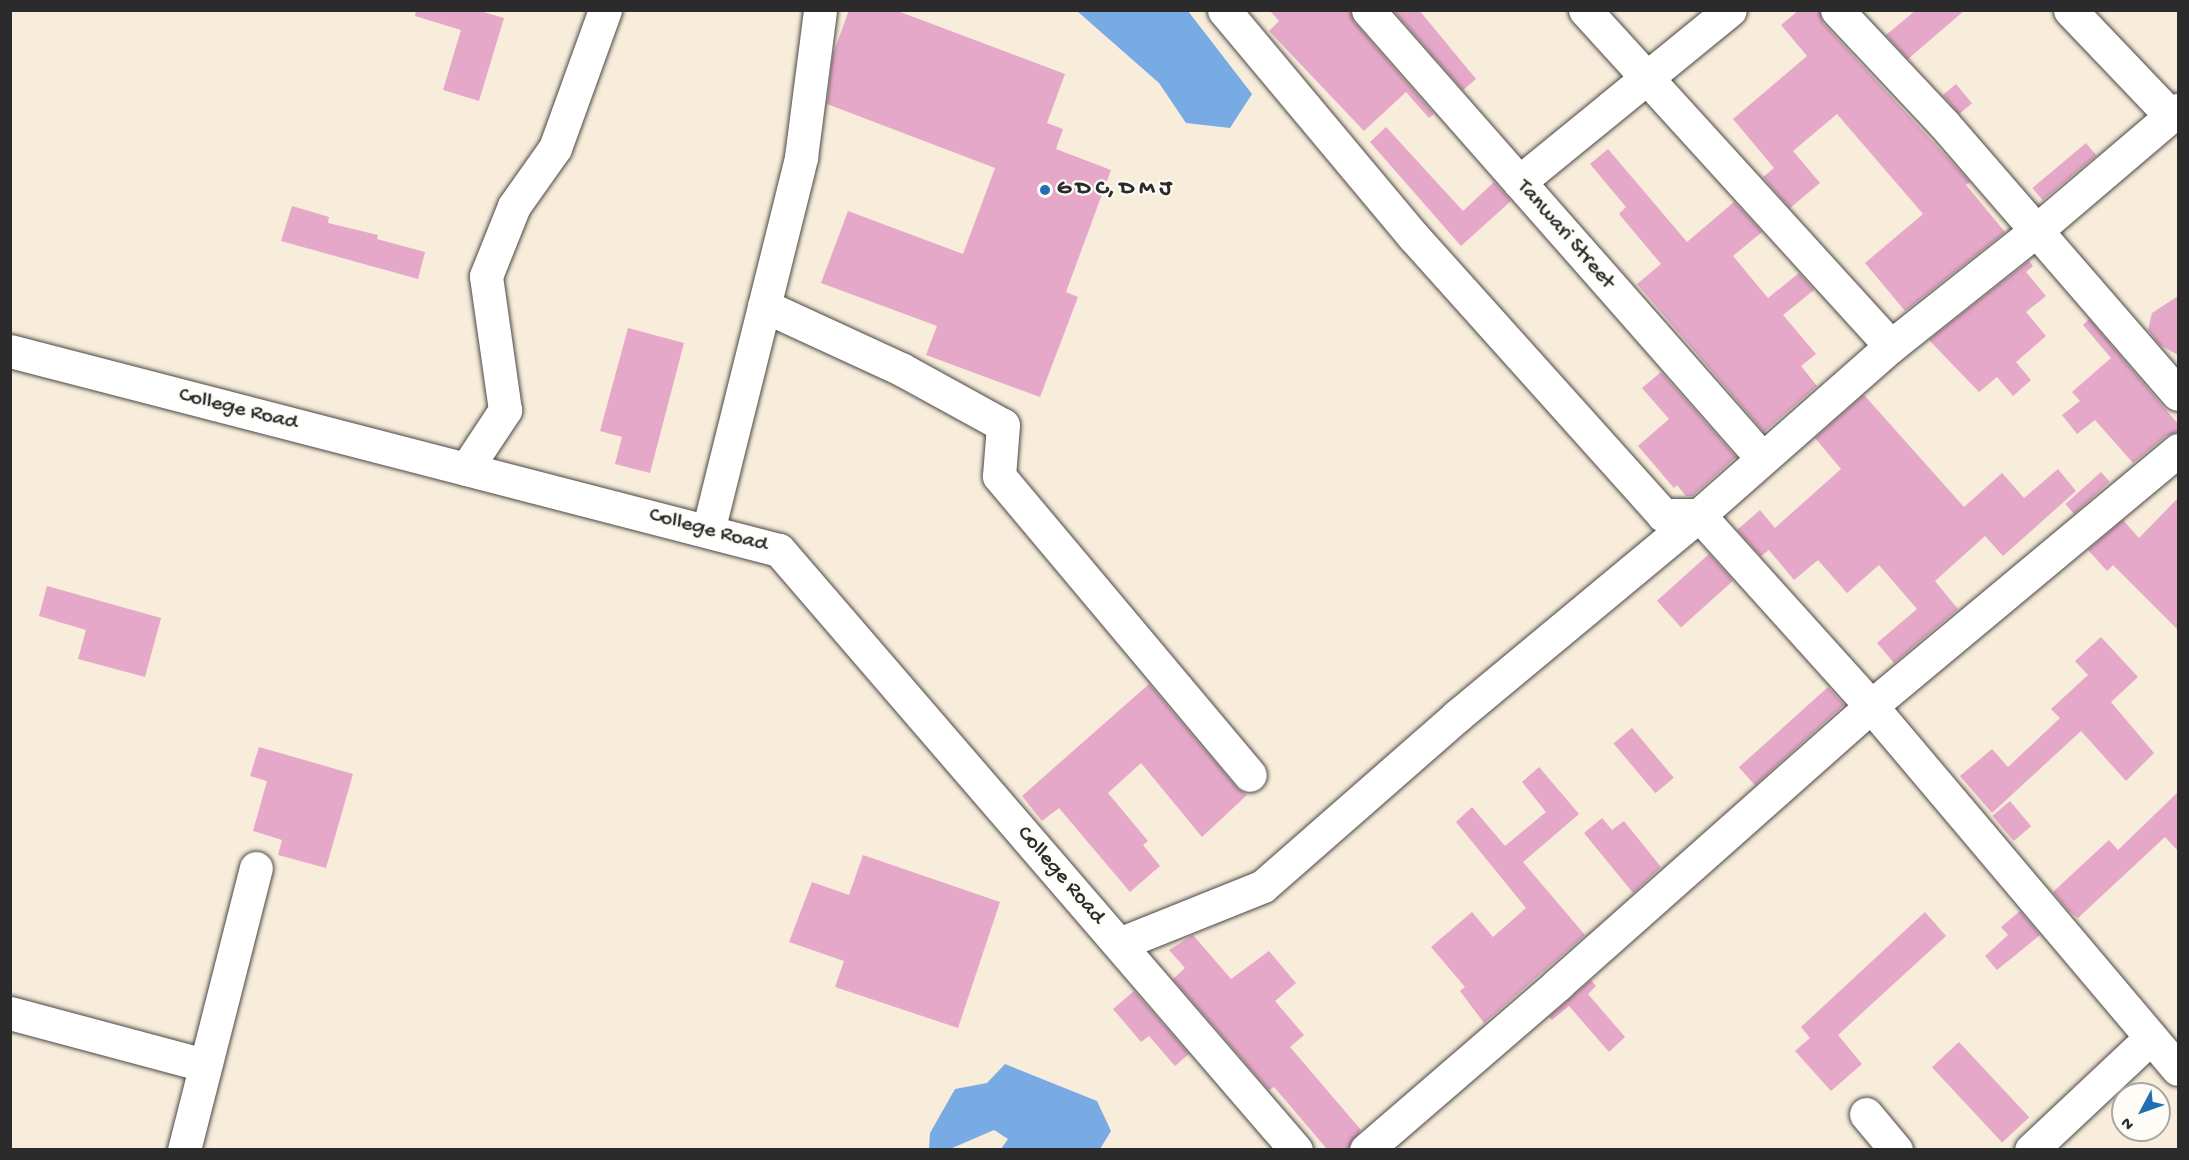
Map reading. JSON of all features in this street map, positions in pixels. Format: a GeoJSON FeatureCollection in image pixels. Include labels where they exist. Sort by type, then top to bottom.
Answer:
{"type":"FeatureCollection","features":[{"type":"Feature","properties":{"kind":"street"},"geometry":{"type":"LineString","coordinates":[[466,469],[505,410],[486,276],[514,206],[555,148],[605,10]]}},
{"type":"Feature","properties":{"kind":"street"},"geometry":{"type":"LineString","coordinates":[[708,531],[801,157],[819,10]]}},
{"type":"Feature","properties":{"kind":"street"},"geometry":{"type":"LineString","coordinates":[[1224,10],[1413,236],[1664,515],[1699,515],[1871,706],[2149,1039],[2178,1069]]}},
{"type":"Feature","properties":{"kind":"street","name":"Tanwari Street"},"geometry":{"type":"LineString","coordinates":[[1368,10],[1762,458]]}},
{"type":"Feature","properties":{"kind":"street"},"geometry":{"type":"LineString","coordinates":[[1585,10],[1891,346]]}},
{"type":"Feature","properties":{"kind":"street"},"geometry":{"type":"LineString","coordinates":[[1519,182],[1647,80],[1730,10]]}},
{"type":"Feature","properties":{"kind":"street"},"geometry":{"type":"LineString","coordinates":[[1837,10],[2037,230],[2178,394]]}},
{"type":"Feature","properties":{"kind":"street"},"geometry":{"type":"LineString","coordinates":[[1119,944],[1263,886],[1457,716],[1699,515],[1891,346],[2037,230],[2174,113],[2070,10]]}},
{"type":"Feature","properties":{"kind":"street"},"geometry":{"type":"LineString","coordinates":[[764,306],[901,369],[1003,425],[999,476],[1250,775]]}},
{"type":"Feature","properties":{"kind":"street","name":"College Road"},"geometry":{"type":"LineString","coordinates":[[10,351],[778,550],[1296,1149]]}},
{"type":"Feature","properties":{"kind":"street"},"geometry":{"type":"LineString","coordinates":[[1366,1149],[1558,984],[1871,706],[2174,459]]}},
{"type":"Feature","properties":{"kind":"street"},"geometry":{"type":"LineString","coordinates":[[184,1149],[256,868]]}},
{"type":"Feature","properties":{"kind":"street"},"geometry":{"type":"LineString","coordinates":[[10,1013],[204,1065]]}},
{"type":"Feature","properties":{"kind":"street"},"geometry":{"type":"LineString","coordinates":[[2031,1149],[2149,1039]]}},
{"type":"Feature","properties":{"kind":"street"},"geometry":{"type":"LineString","coordinates":[[1866,1114],[1896,1149]]}},
{"type":"Feature","properties":{"kind":"water"},"geometry":{"type":"Polygon","coordinates":[[[1077,11],[1188,11],[1252,94],[1230,128],[1186,123],[1159,83],[1077,11]]]}},
{"type":"Feature","properties":{"kind":"water"},"geometry":{"type":"Polygon","coordinates":[[[1005,1064],[1097,1101],[1111,1131],[1100,1149],[1001,1149],[1008,1139],[994,1130],[950,1149],[929,1149],[930,1133],[955,1089],[987,1083],[1005,1064]]]}},
{"type":"Feature","properties":{"kind":"building"},"geometry":{"type":"Polygon","coordinates":[[[416,10],[477,10],[504,18],[479,101],[443,90],[461,30],[415,16],[416,10]]]}},
{"type":"Feature","properties":{"kind":"building","name":"G D C, D M J"},"geometry":{"type":"Polygon","coordinates":[[[849,10],[895,10],[1065,74],[1047,123],[1063,129],[1056,149],[1111,170],[1066,292],[1078,297],[1040,397],[926,355],[937,326],[821,283],[848,211],[963,254],[995,168],[827,104],[833,54],[849,10]]]}},
{"type":"Feature","properties":{"kind":"building"},"geometry":{"type":"Polygon","coordinates":[[[1269,10],[1350,10],[1354,22],[1434,114],[1429,118],[1406,92],[1364,131],[1269,31],[1279,21],[1269,10]]]}},
{"type":"Feature","properties":{"kind":"building"},"geometry":{"type":"Polygon","coordinates":[[[1393,10],[1419,10],[1476,79],[1463,90],[1393,10]]]}},
{"type":"Feature","properties":{"kind":"building"},"geometry":{"type":"Polygon","coordinates":[[[1799,10],[1819,10],[1823,23],[1970,182],[1966,185],[2005,232],[1905,311],[1865,263],[1923,214],[1837,114],[1793,151],[1820,183],[1790,208],[1763,177],[1774,168],[1733,119],[1807,56],[1781,25],[1799,10]]]}},
{"type":"Feature","properties":{"kind":"building"},"geometry":{"type":"Polygon","coordinates":[[[1916,10],[1965,10],[1908,59],[1886,35],[1916,10]]]}},
{"type":"Feature","properties":{"kind":"building"},"geometry":{"type":"Polygon","coordinates":[[[1956,84],[1972,103],[1959,114],[1943,95],[1956,84]]]}},
{"type":"Feature","properties":{"kind":"building"},"geometry":{"type":"Polygon","coordinates":[[[1386,127],[1463,211],[1494,182],[1511,201],[1461,246],[1370,142],[1386,127]]]}},
{"type":"Feature","properties":{"kind":"building"},"geometry":{"type":"Polygon","coordinates":[[[2086,143],[2096,155],[2043,200],[2032,188],[2086,143]]]}},
{"type":"Feature","properties":{"kind":"building"},"geometry":{"type":"Polygon","coordinates":[[[1608,149],[1687,242],[1734,202],[1762,232],[1733,256],[1768,298],[1799,273],[1814,290],[1783,315],[1816,354],[1801,366],[1817,386],[1764,432],[1637,284],[1661,264],[1619,214],[1626,207],[1590,164],[1608,149]]]}},
{"type":"Feature","properties":{"kind":"building"},"geometry":{"type":"Polygon","coordinates":[[[292,206],[329,217],[328,223],[378,235],[377,239],[425,252],[418,279],[281,241],[292,206]]]}},
{"type":"Feature","properties":{"kind":"building"},"geometry":{"type":"Polygon","coordinates":[[[2029,261],[2033,266],[2026,272],[2046,296],[2026,312],[2046,336],[2016,362],[2031,380],[2013,396],[1997,377],[1979,392],[1929,340],[2029,261]]]}},
{"type":"Feature","properties":{"kind":"building"},"geometry":{"type":"Polygon","coordinates":[[[2178,296],[2178,355],[2160,345],[2148,330],[2152,313],[2178,296]]]}},
{"type":"Feature","properties":{"kind":"building"},"geometry":{"type":"Polygon","coordinates":[[[2089,319],[2178,424],[2178,432],[2166,436],[2133,463],[2095,420],[2077,434],[2062,415],[2080,401],[2072,392],[2111,358],[2083,325],[2089,319]]]}},
{"type":"Feature","properties":{"kind":"building"},"geometry":{"type":"Polygon","coordinates":[[[628,328],[684,343],[650,473],[615,464],[622,437],[600,431],[628,328]]]}},
{"type":"Feature","properties":{"kind":"building"},"geometry":{"type":"Polygon","coordinates":[[[1661,372],[1736,457],[1692,496],[1686,496],[1677,485],[1674,488],[1638,446],[1669,419],[1642,388],[1661,372]]]}},
{"type":"Feature","properties":{"kind":"building"},"geometry":{"type":"Polygon","coordinates":[[[1864,395],[1964,507],[2002,473],[2024,498],[2058,469],[2076,491],[2003,556],[1985,536],[1935,581],[1958,609],[1894,663],[1877,643],[1917,609],[1879,565],[1847,593],[1818,560],[1794,580],[1769,550],[1761,556],[1737,530],[1760,510],[1775,528],[1841,469],[1815,438],[1864,395]]]}},
{"type":"Feature","properties":{"kind":"building"},"geometry":{"type":"Polygon","coordinates":[[[2101,472],[2110,482],[2074,514],[2065,504],[2101,472]]]}},
{"type":"Feature","properties":{"kind":"building"},"geometry":{"type":"Polygon","coordinates":[[[2178,498],[2178,630],[2113,565],[2107,571],[2088,550],[2123,520],[2139,538],[2178,498]]]}},
{"type":"Feature","properties":{"kind":"building"},"geometry":{"type":"Polygon","coordinates":[[[1709,554],[1733,581],[1681,628],[1657,601],[1709,554]]]}},
{"type":"Feature","properties":{"kind":"building"},"geometry":{"type":"Polygon","coordinates":[[[47,586],[161,618],[145,677],[78,659],[86,630],[39,616],[47,586]]]}},
{"type":"Feature","properties":{"kind":"building"},"geometry":{"type":"Polygon","coordinates":[[[2101,637],[2138,677],[2111,702],[2154,753],[2126,781],[2081,731],[1992,813],[1960,776],[1992,749],[2008,767],[2060,718],[2051,709],[2088,675],[2075,661],[2101,637]]]}},
{"type":"Feature","properties":{"kind":"building"},"geometry":{"type":"Polygon","coordinates":[[[1149,684],[1236,787],[1247,795],[1202,837],[1141,763],[1108,793],[1148,841],[1143,845],[1160,866],[1130,892],[1059,808],[1042,821],[1022,796],[1149,684]]]}},
{"type":"Feature","properties":{"kind":"building"},"geometry":{"type":"Polygon","coordinates":[[[1828,687],[1844,705],[1755,785],[1739,767],[1828,687]]]}},
{"type":"Feature","properties":{"kind":"building"},"geometry":{"type":"Polygon","coordinates":[[[1632,728],[1674,778],[1655,793],[1614,743],[1632,728]]]}},
{"type":"Feature","properties":{"kind":"building"},"geometry":{"type":"Polygon","coordinates":[[[259,747],[353,774],[326,868],[278,855],[282,840],[253,831],[267,781],[250,776],[259,747]]]}},
{"type":"Feature","properties":{"kind":"building"},"geometry":{"type":"Polygon","coordinates":[[[1539,767],[1579,814],[1523,862],[1585,935],[1484,1023],[1460,991],[1465,987],[1431,947],[1472,912],[1493,937],[1526,908],[1456,822],[1472,807],[1505,846],[1546,812],[1522,782],[1539,767]]]}},
{"type":"Feature","properties":{"kind":"building"},"geometry":{"type":"Polygon","coordinates":[[[2178,792],[2178,851],[2165,837],[2078,918],[2069,911],[2053,892],[2109,840],[2118,850],[2178,792]]]}},
{"type":"Feature","properties":{"kind":"building"},"geometry":{"type":"Polygon","coordinates":[[[2010,801],[2031,826],[2014,841],[1992,816],[2010,801]]]}},
{"type":"Feature","properties":{"kind":"building"},"geometry":{"type":"Polygon","coordinates":[[[1602,818],[1612,830],[1624,821],[1661,867],[1633,893],[1584,833],[1602,818]]]}},
{"type":"Feature","properties":{"kind":"building"},"geometry":{"type":"Polygon","coordinates":[[[863,855],[1000,902],[958,1028],[835,987],[844,961],[789,942],[812,882],[849,895],[863,855]]]}},
{"type":"Feature","properties":{"kind":"building"},"geometry":{"type":"Polygon","coordinates":[[[2020,911],[2040,935],[1997,970],[1985,956],[2008,935],[2001,927],[2020,911]]]}},
{"type":"Feature","properties":{"kind":"building"},"geometry":{"type":"Polygon","coordinates":[[[1925,912],[1946,936],[1838,1035],[1862,1064],[1831,1091],[1795,1051],[1810,1038],[1801,1027],[1925,912]]]}},
{"type":"Feature","properties":{"kind":"building"},"geometry":{"type":"Polygon","coordinates":[[[1193,935],[1231,979],[1269,951],[1296,983],[1275,1001],[1304,1035],[1290,1047],[1361,1130],[1348,1149],[1327,1149],[1274,1087],[1269,1090],[1173,979],[1185,968],[1169,950],[1193,935]]]}},
{"type":"Feature","properties":{"kind":"building"},"geometry":{"type":"Polygon","coordinates":[[[1591,980],[1596,986],[1588,994],[1625,1037],[1609,1052],[1569,1006],[1552,1020],[1549,1017],[1591,980]]]}},
{"type":"Feature","properties":{"kind":"building"},"geometry":{"type":"Polygon","coordinates":[[[1134,991],[1189,1054],[1175,1066],[1149,1036],[1141,1042],[1113,1009],[1134,991]]]}},
{"type":"Feature","properties":{"kind":"building"},"geometry":{"type":"Polygon","coordinates":[[[1959,1042],[2029,1117],[2002,1143],[1932,1067],[1959,1042]]]}},
{"type":"Feature","properties":{"kind":"place","name":"G D C, D M J"},"geometry":{"type":"Point","coordinates":[1045,190]}}]}
